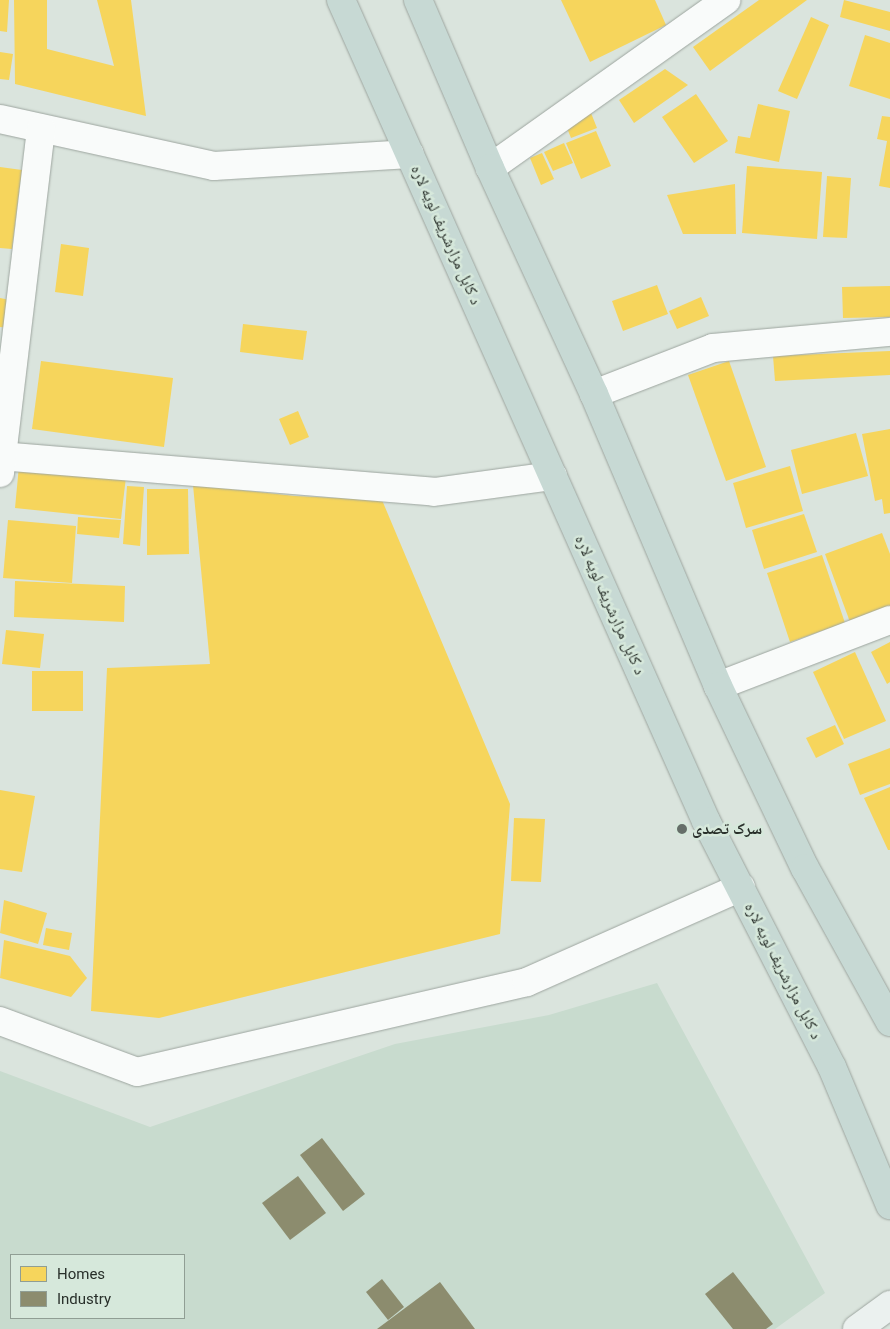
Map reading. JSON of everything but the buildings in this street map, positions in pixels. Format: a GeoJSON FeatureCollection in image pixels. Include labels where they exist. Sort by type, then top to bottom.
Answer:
{"type":"FeatureCollection","features":[{"type":"Feature","properties":{"kind":"highway","name":"د کابل مزارشریف لویه لاره"},"geometry":{"type":"LineString","coordinates":[[341,0],[706,821],[832,1067],[890,1204]]}},
{"type":"Feature","properties":{"kind":"highway"},"geometry":{"type":"LineString","coordinates":[[418,0],[490,168],[594,394],[718,686],[805,868],[890,1022]]}},
{"type":"Feature","properties":{"kind":"main road"},"geometry":{"type":"LineString","coordinates":[[857,1329],[890,1305]]}},
{"type":"Feature","properties":{"kind":"street"},"geometry":{"type":"LineString","coordinates":[[490,168],[726,0]]}},
{"type":"Feature","properties":{"kind":"street"},"geometry":{"type":"LineString","coordinates":[[0,119],[214,166],[410,154]]}},
{"type":"Feature","properties":{"kind":"street"},"geometry":{"type":"LineString","coordinates":[[41,128],[1,462],[434,492],[553,476]]}},
{"type":"Feature","properties":{"kind":"street"},"geometry":{"type":"LineString","coordinates":[[594,394],[713,348],[890,332]]}},
{"type":"Feature","properties":{"kind":"street"},"geometry":{"type":"LineString","coordinates":[[718,686],[890,620]]}},
{"type":"Feature","properties":{"kind":"street"},"geometry":{"type":"LineString","coordinates":[[0,1021],[137,1072],[527,982],[740,887]]}},
{"type":"Feature","properties":{"kind":"shaded area"},"geometry":{"type":"Polygon","coordinates":[[[657,983],[825,1293],[775,1329],[0,1329],[0,1071],[150,1127],[395,1044],[549,1015],[657,983]]]}},
{"type":"Feature","properties":{"kind":"place","name":"سرک تصدی"},"geometry":{"type":"Point","coordinates":[682,829]}}]}
